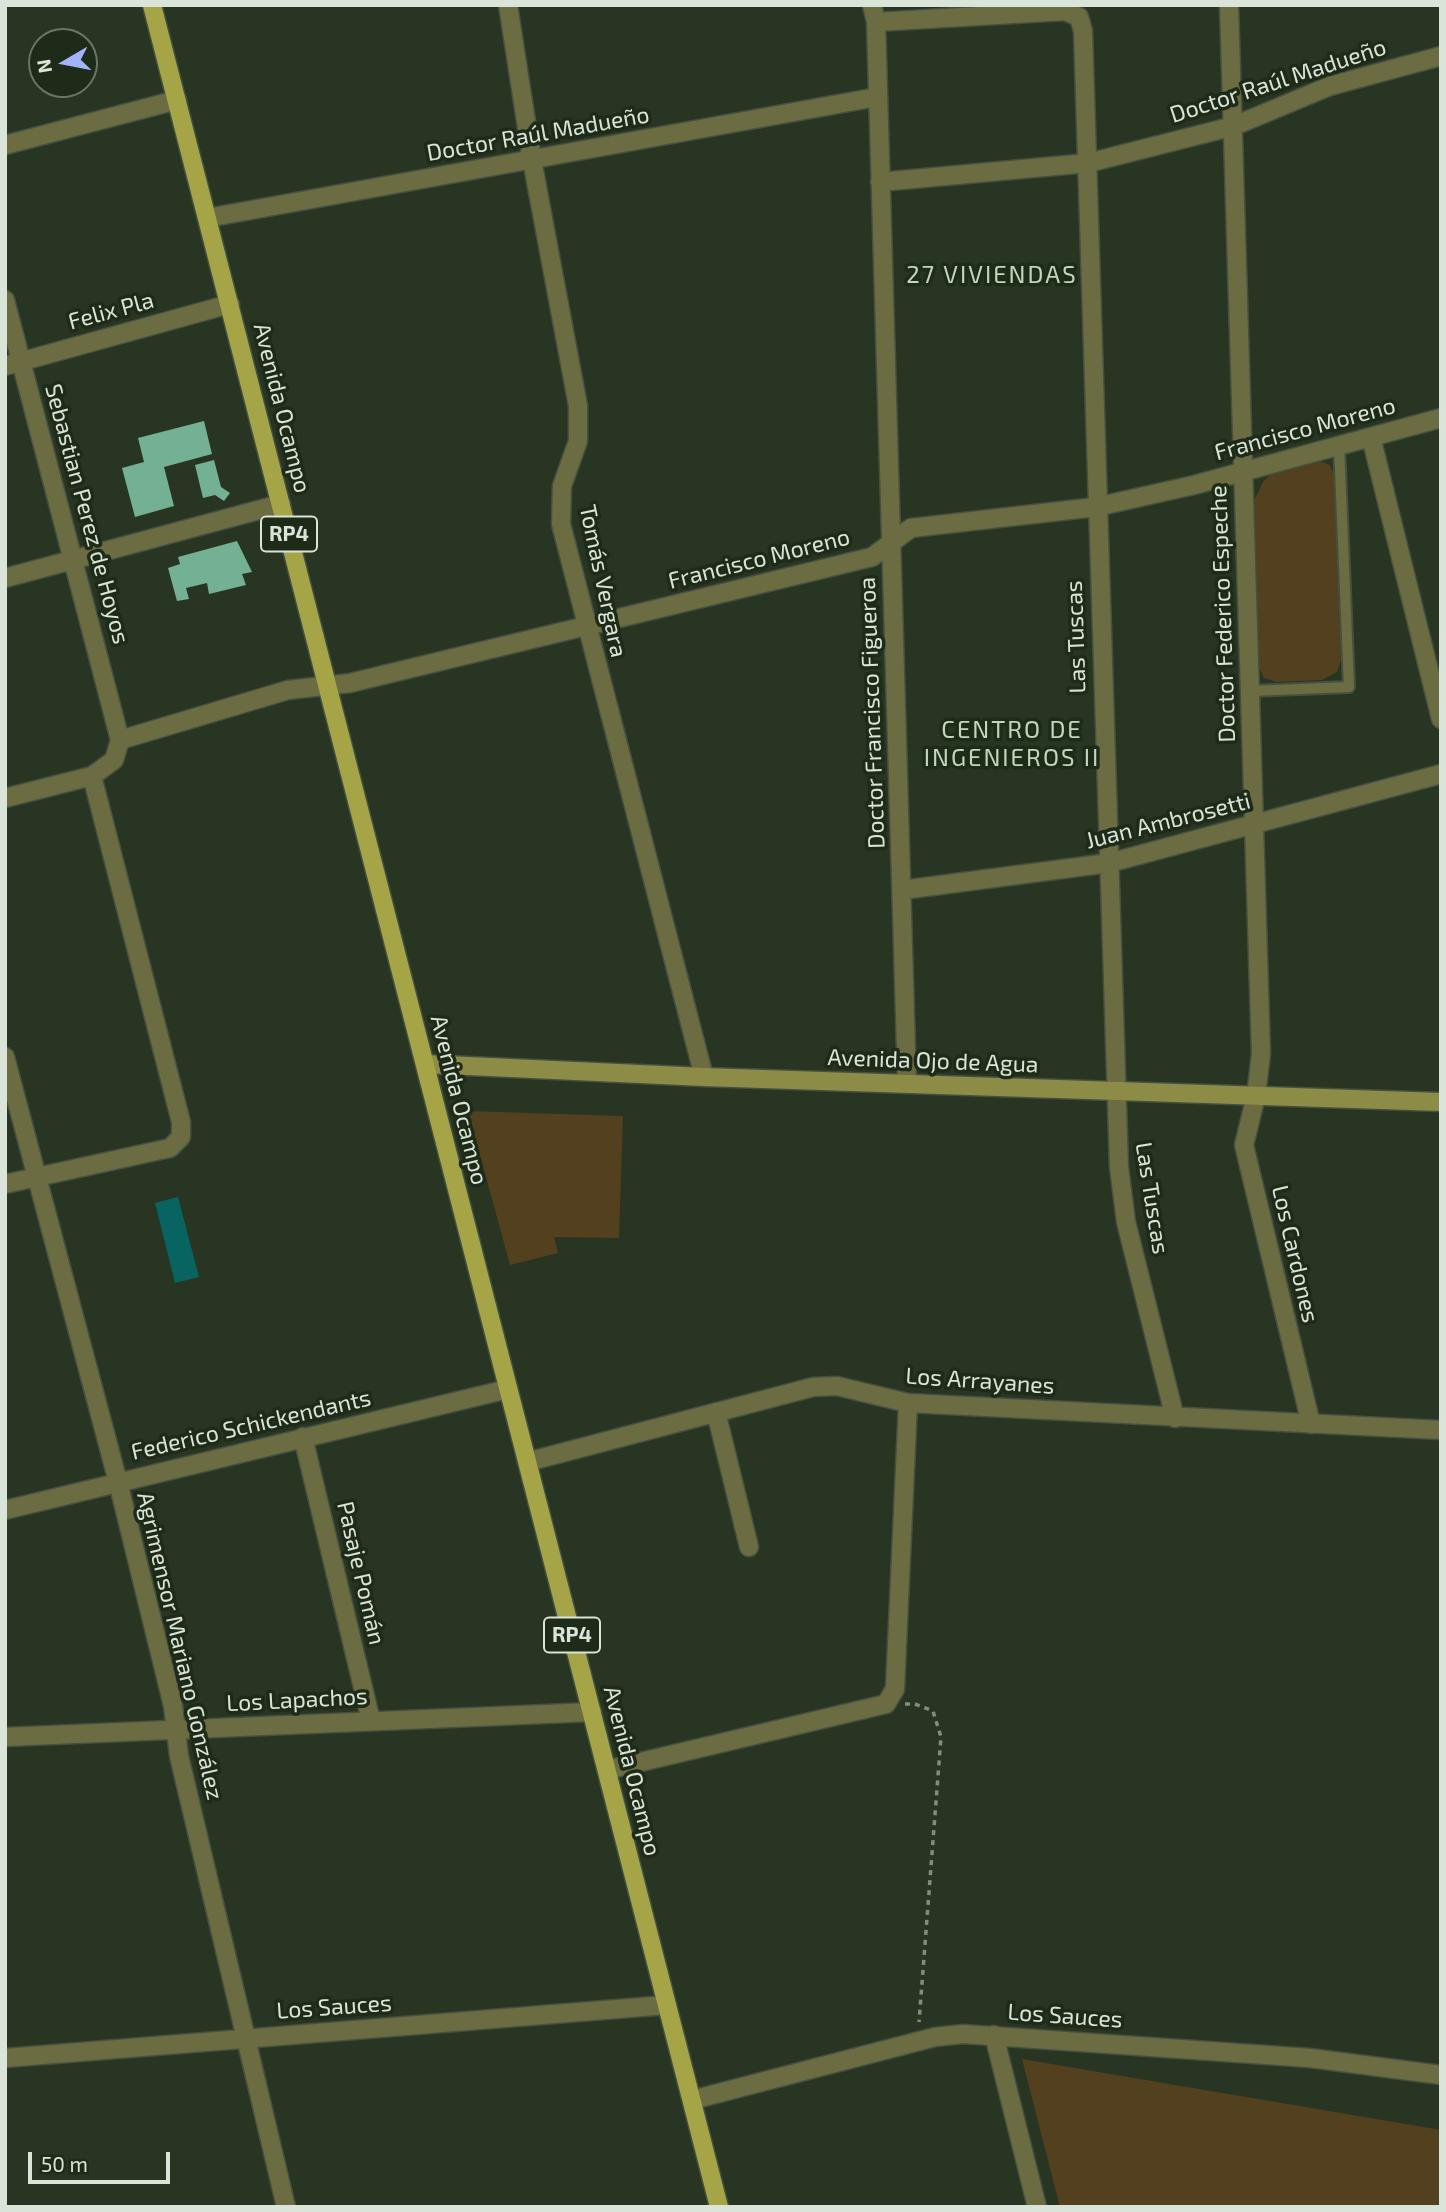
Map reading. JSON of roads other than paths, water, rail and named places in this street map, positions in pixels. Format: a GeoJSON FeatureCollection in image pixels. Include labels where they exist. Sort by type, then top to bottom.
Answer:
{"type":"FeatureCollection","features":[{"type":"Feature","properties":{"kind":"main road","name":"Avenida Ocampo"},"geometry":{"type":"LineString","coordinates":[[152,5],[719,2207]]}},
{"type":"Feature","properties":{"kind":"main road","name":"Avenida Ojo de Agua"},"geometry":{"type":"LineString","coordinates":[[425,1064],[704,1077],[1441,1102]]}},
{"type":"Feature","properties":{"kind":"street","name":"Tomás Vergara"},"geometry":{"type":"LineString","coordinates":[[508,5],[532,160],[578,406],[578,441],[562,486],[559,506],[586,627],[704,1077]]}},
{"type":"Feature","properties":{"kind":"street","name":"Doctor Federico Espeche"},"geometry":{"type":"LineString","coordinates":[[1229,5],[1261,1054],[1256,1096]]}},
{"type":"Feature","properties":{"kind":"street","name":"Las Tuscas"},"geometry":{"type":"LineString","coordinates":[[874,14],[1065,11],[1079,17],[1083,31],[1115,1092],[1126,1222],[1175,1418]]}},
{"type":"Feature","properties":{"kind":"street","name":"Doctor Francisco Figueroa"},"geometry":{"type":"LineString","coordinates":[[874,14],[907,1084]]}},
{"type":"Feature","properties":{"kind":"street","name":"Doctor Raúl Madueño"},"geometry":{"type":"LineString","coordinates":[[880,183],[1088,163],[1234,126],[1330,86],[1441,56]]}},
{"type":"Feature","properties":{"kind":"street","name":"Doctor Raúl Madueño"},"geometry":{"type":"LineString","coordinates":[[207,218],[877,97]]}},
{"type":"Feature","properties":{"kind":"street"},"geometry":{"type":"LineString","coordinates":[[5,145],[177,100]]}},
{"type":"Feature","properties":{"kind":"street","name":"Sebastian Perez de Hoyos"},"geometry":{"type":"LineString","coordinates":[[5,300],[13,363],[74,561],[120,740]]}},
{"type":"Feature","properties":{"kind":"street","name":"Felix Pla"},"geometry":{"type":"LineString","coordinates":[[13,363],[230,304]]}},
{"type":"Feature","properties":{"kind":"street","name":"Francisco Moreno"},"geometry":{"type":"LineString","coordinates":[[120,740],[288,690],[327,686],[586,627],[872,557],[911,528],[1096,507],[1244,471],[1441,418]]}},
{"type":"Feature","properties":{"kind":"street"},"geometry":{"type":"LineString","coordinates":[[1371,437],[1441,719]]}},
{"type":"Feature","properties":{"kind":"street"},"geometry":{"type":"LineString","coordinates":[[5,578],[281,504]]}},
{"type":"Feature","properties":{"kind":"street"},"geometry":{"type":"LineString","coordinates":[[5,799],[92,776],[114,760],[120,740]]}},
{"type":"Feature","properties":{"kind":"street","name":"Juan Ambrosetti"},"geometry":{"type":"LineString","coordinates":[[901,890],[1109,863],[1441,774]]}},
{"type":"Feature","properties":{"kind":"street"},"geometry":{"type":"LineString","coordinates":[[5,1184],[170,1148],[181,1137],[181,1122],[92,776]]}},
{"type":"Feature","properties":{"kind":"street","name":"Agrimensor Mariano González"},"geometry":{"type":"LineString","coordinates":[[5,1057],[118,1482],[173,1706],[179,1756],[286,2207]]}},
{"type":"Feature","properties":{"kind":"street","name":"Los Cardones"},"geometry":{"type":"LineString","coordinates":[[1256,1096],[1244,1145],[1311,1424]]}},
{"type":"Feature","properties":{"kind":"street","name":"Los Arrayanes"},"geometry":{"type":"LineString","coordinates":[[527,1462],[813,1387],[837,1386],[908,1403],[1441,1430]]}},
{"type":"Feature","properties":{"kind":"street","name":"Federico Schickendants"},"geometry":{"type":"LineString","coordinates":[[5,1510],[508,1388]]}},
{"type":"Feature","properties":{"kind":"street"},"geometry":{"type":"LineString","coordinates":[[607,1770],[886,1704],[895,1689],[908,1403]]}},
{"type":"Feature","properties":{"kind":"street"},"geometry":{"type":"LineString","coordinates":[[716,1412],[748,1547]]}},
{"type":"Feature","properties":{"kind":"street","name":"Pasaje Pomán"},"geometry":{"type":"LineString","coordinates":[[303,1437],[371,1721]]}},
{"type":"Feature","properties":{"kind":"street","name":"Los Lapachos"},"geometry":{"type":"LineString","coordinates":[[5,1737],[592,1712]]}},
{"type":"Feature","properties":{"kind":"street","name":"Los Sauces"},"geometry":{"type":"LineString","coordinates":[[5,2058],[667,2006]]}},
{"type":"Feature","properties":{"kind":"street","name":"Los Sauces"},"geometry":{"type":"LineString","coordinates":[[692,2100],[917,2042],[963,2034],[1310,2058],[1441,2075]]}},
{"type":"Feature","properties":{"kind":"street"},"geometry":{"type":"LineString","coordinates":[[994,2035],[1037,2207]]}},
{"type":"Feature","properties":{"kind":"lane"},"geometry":{"type":"LineString","coordinates":[[1250,691],[1349,687],[1339,445]]}},
{"type":"Feature","properties":{"kind":"water"},"geometry":{"type":"Polygon","coordinates":[[[178,1197],[199,1277],[175,1283],[155,1203],[178,1197]]]}},
{"type":"Feature","properties":{"kind":"district","name":"27 VIVIENDAS"},"geometry":{"type":"Point","coordinates":[992,275]}},
{"type":"Feature","properties":{"kind":"district","name":"CENTRO DE INGENIEROS II"},"geometry":{"type":"Point","coordinates":[1012,744]}}]}
